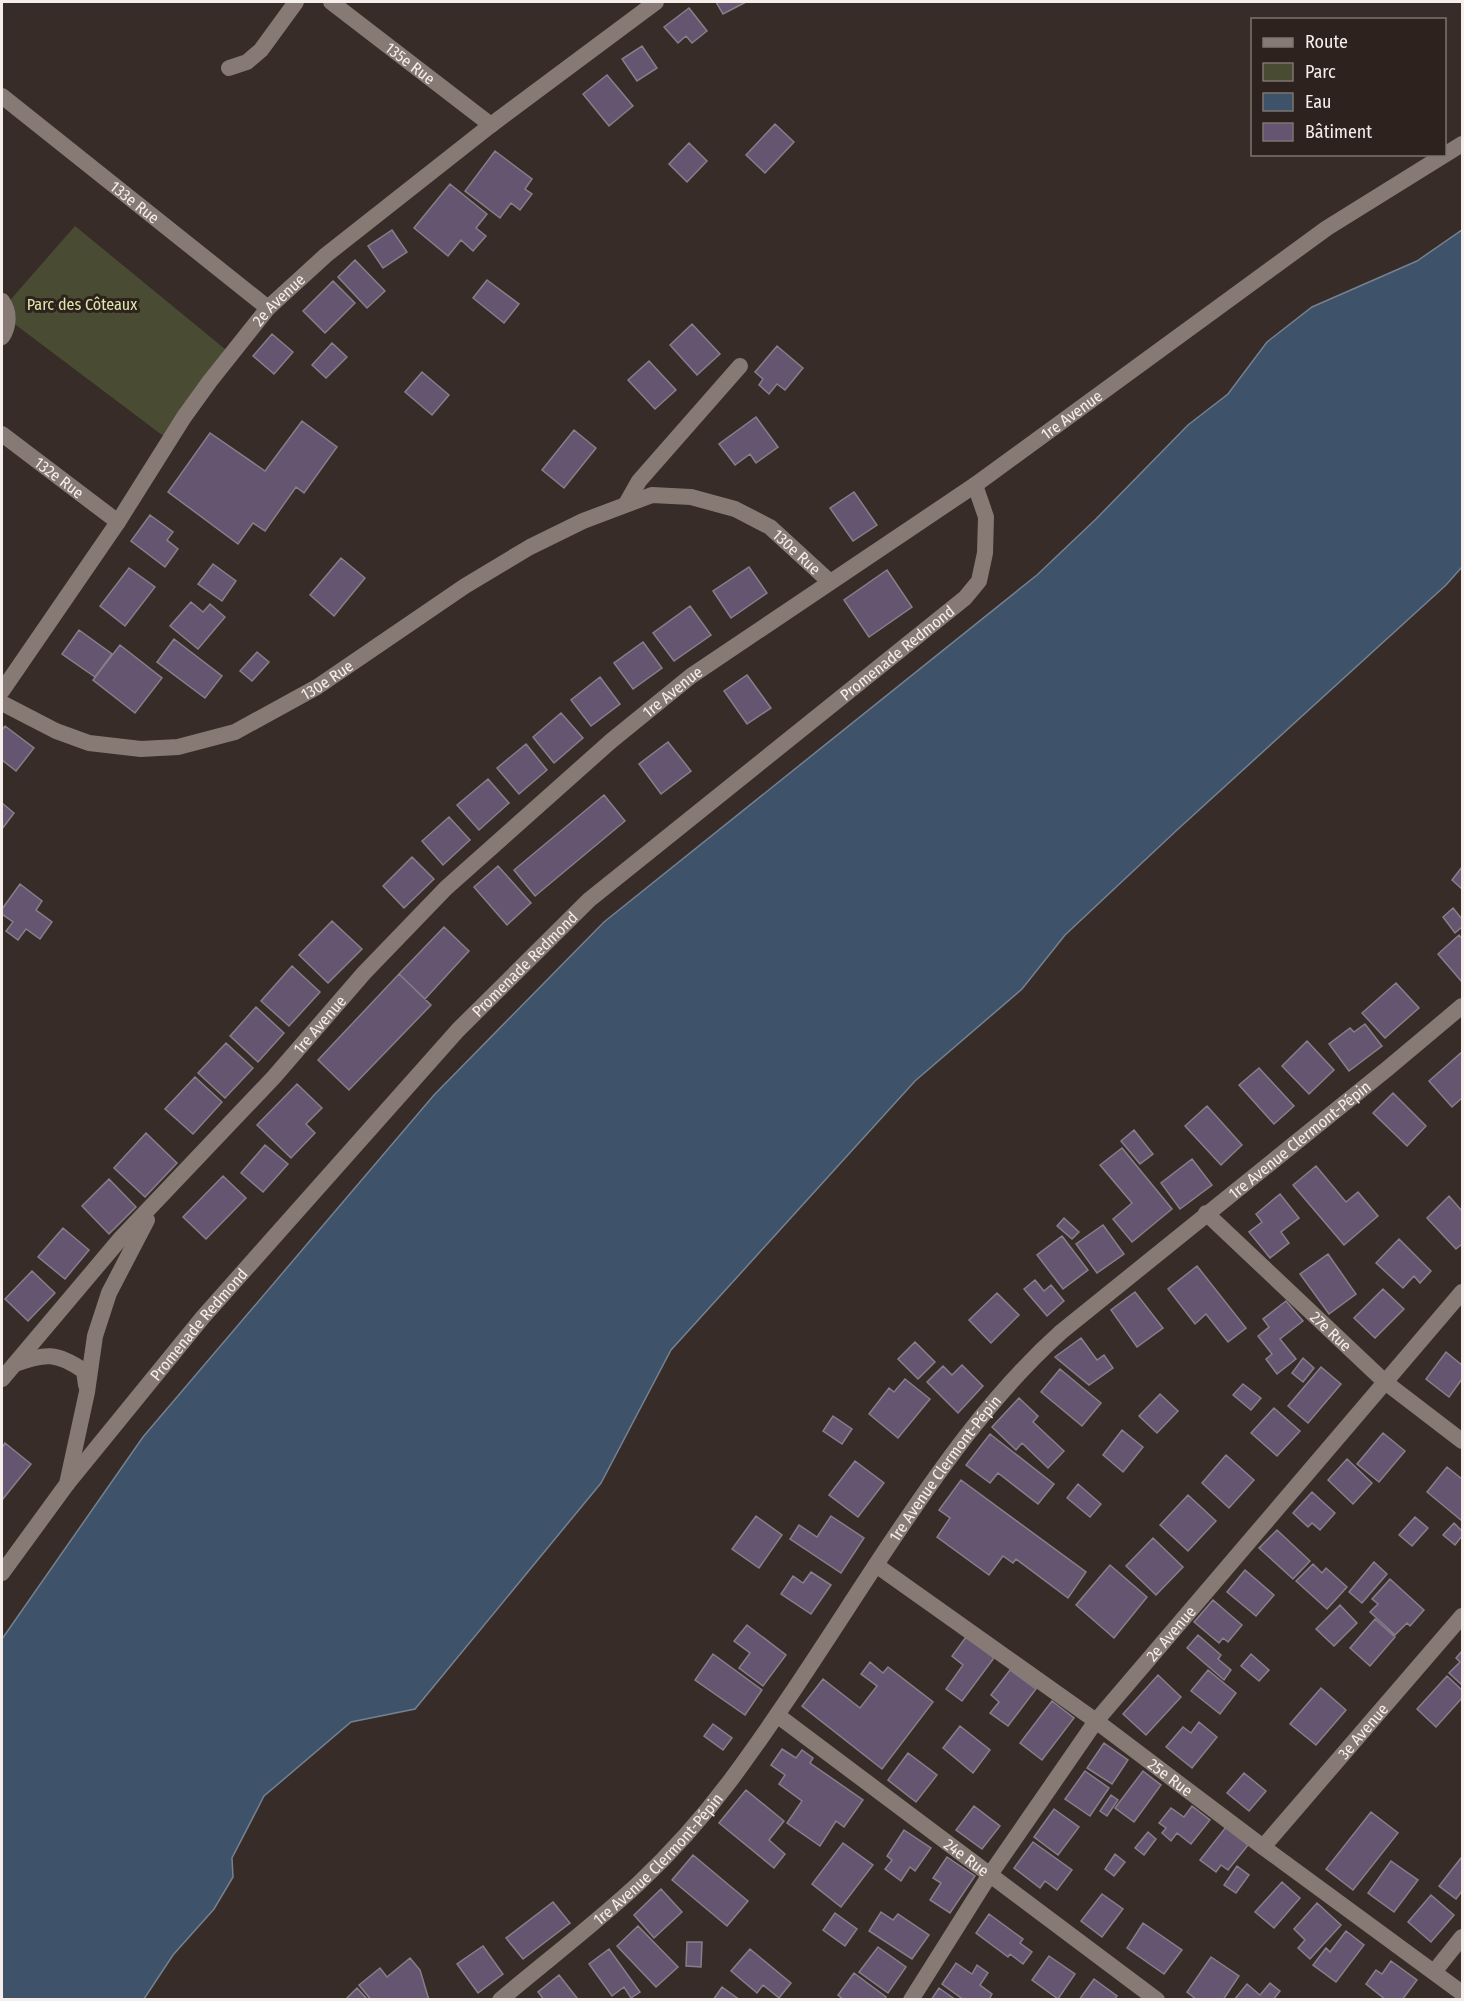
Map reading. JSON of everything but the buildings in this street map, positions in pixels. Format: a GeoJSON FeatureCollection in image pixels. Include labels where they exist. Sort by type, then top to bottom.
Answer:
{"type":"FeatureCollection","features":[{"type":"Feature","properties":{"kind":"street"},"geometry":{"type":"LineString","coordinates":[[229,69],[248,62],[261,50],[296,2]]}},
{"type":"Feature","properties":{"kind":"street","name":"135e Rue"},"geometry":{"type":"LineString","coordinates":[[331,2],[491,125]]}},
{"type":"Feature","properties":{"kind":"street","name":"2e Avenue"},"geometry":{"type":"LineString","coordinates":[[2,691],[118,522],[184,417],[268,308],[326,255],[491,125],[656,2]]}},
{"type":"Feature","properties":{"kind":"street","name":"133e Rue"},"geometry":{"type":"LineString","coordinates":[[2,96],[268,308]]}},
{"type":"Feature","properties":{"kind":"street","name":"1re Avenue"},"geometry":{"type":"LineString","coordinates":[[1446,154],[1462,144]]}},
{"type":"Feature","properties":{"kind":"street","name":"1re Avenue"},"geometry":{"type":"LineString","coordinates":[[2,1378],[121,1238],[274,1077],[364,973],[446,888],[611,741],[691,676],[975,484],[1327,228],[1443,156]]}},
{"type":"Feature","properties":{"kind":"street"},"geometry":{"type":"LineString","coordinates":[[2,301],[8,319],[2,337]]}},
{"type":"Feature","properties":{"kind":"street"},"geometry":{"type":"LineString","coordinates":[[626,504],[639,481],[740,366]]}},
{"type":"Feature","properties":{"kind":"street","name":"132e Rue"},"geometry":{"type":"LineString","coordinates":[[2,434],[118,522]]}},
{"type":"Feature","properties":{"kind":"street","name":"Promenade Redmond"},"geometry":{"type":"LineString","coordinates":[[2,1573],[67,1484],[202,1317],[458,1030],[589,900],[965,598],[979,581],[985,553],[986,517],[975,484]]}},
{"type":"Feature","properties":{"kind":"street","name":"130e Rue"},"geometry":{"type":"LineString","coordinates":[[2,703],[56,730],[89,743],[141,749],[178,747],[235,732],[317,687],[465,586],[530,547],[583,521],[652,495],[691,497],[735,509],[770,527],[830,582]]}},
{"type":"Feature","properties":{"kind":"street","name":"1re Avenue Clermont-Pépin"},"geometry":{"type":"LineString","coordinates":[[500,2000],[640,1882],[730,1781],[777,1715],[936,1474],[1010,1382],[1061,1332],[1462,1006]]}},
{"type":"Feature","properties":{"kind":"street","name":"Promenade Redmond"},"geometry":{"type":"LineString","coordinates":[[67,1484],[87,1392],[95,1336],[110,1293],[127,1256],[159,1198]]}},
{"type":"Feature","properties":{"kind":"street","name":"27e Rue"},"geometry":{"type":"LineString","coordinates":[[1206,1213],[1385,1382],[1462,1441]]}},
{"type":"Feature","properties":{"kind":"street","name":"2e Avenue"},"geometry":{"type":"LineString","coordinates":[[911,2000],[989,1876],[1096,1721],[1462,1292]]}},
{"type":"Feature","properties":{"kind":"street"},"geometry":{"type":"LineString","coordinates":[[14,1365],[48,1355],[60,1356],[84,1371],[87,1392]]}},
{"type":"Feature","properties":{"kind":"street","name":"25e Rue"},"geometry":{"type":"LineString","coordinates":[[876,1565],[1096,1721],[1462,1993]]}},
{"type":"Feature","properties":{"kind":"street","name":"3e Avenue"},"geometry":{"type":"LineString","coordinates":[[1263,1847],[1462,1616]]}},
{"type":"Feature","properties":{"kind":"street","name":"24e Rue"},"geometry":{"type":"LineString","coordinates":[[777,1715],[1154,1998]]}},
{"type":"Feature","properties":{"kind":"street"},"geometry":{"type":"LineString","coordinates":[[1434,1972],[1462,1937]]}},
{"type":"Feature","properties":{"kind":"green space","name":"Parc des Côteaux"},"geometry":{"type":"Polygon","coordinates":[[[75,226],[231,354],[170,441],[8,319],[5,306],[75,226]]]}},
{"type":"Feature","properties":{"kind":"water"},"geometry":{"type":"Polygon","coordinates":[[[1462,230],[1462,567],[1446,585],[1065,935],[1022,989],[915,1081],[671,1350],[601,1483],[415,1709],[351,1722],[264,1796],[232,1858],[233,1877],[214,1909],[173,1955],[144,1999],[2,1999],[2,1639],[143,1437],[434,1095],[604,922],[1037,575],[1096,519],[1188,425],[1228,394],[1267,342],[1312,307],[1417,261],[1462,230]]]}}]}
